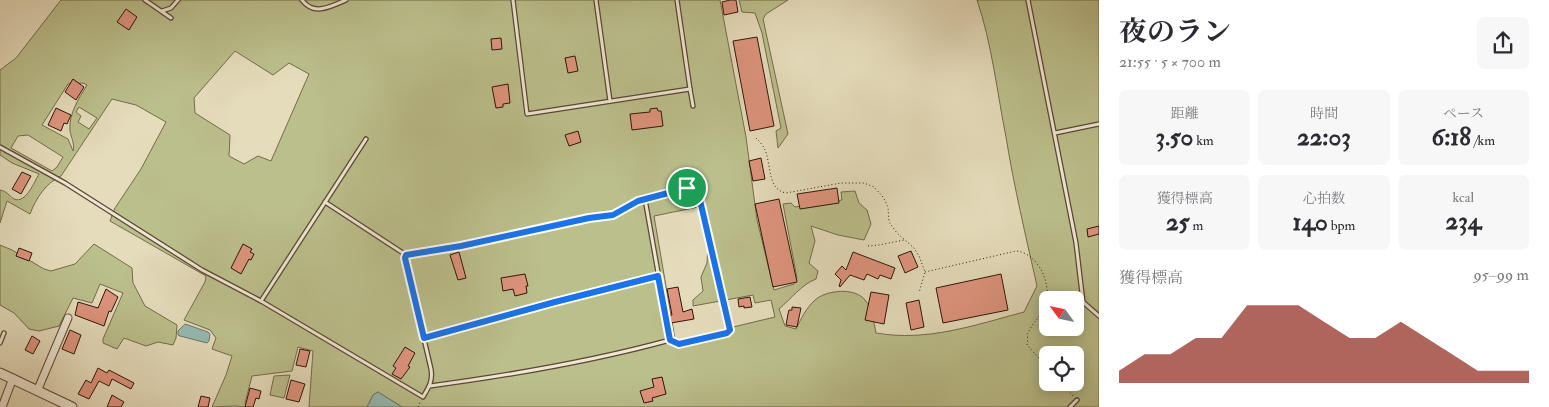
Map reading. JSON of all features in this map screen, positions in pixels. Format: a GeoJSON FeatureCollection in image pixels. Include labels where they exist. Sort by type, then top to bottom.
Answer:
{"type":"FeatureCollection","features":[{"type":"Feature","properties":{"kind":"street"},"geometry":{"type":"LineString","coordinates":[[38,389],[68,318]]}},
{"type":"Feature","properties":{"kind":"street"},"geometry":{"type":"LineString","coordinates":[[0,373],[38,389],[72,407]]}},
{"type":"Feature","properties":{"kind":"street"},"geometry":{"type":"LineString","coordinates":[[2,407],[13,378]]}},
{"type":"Feature","properties":{"kind":"lane"},"geometry":{"type":"LineString","coordinates":[[145,0],[172,18]]}},
{"type":"Feature","properties":{"kind":"lane"},"geometry":{"type":"LineString","coordinates":[[162,12],[171,8],[178,0]]}},
{"type":"Feature","properties":{"kind":"lane"},"geometry":{"type":"LineString","coordinates":[[302,0],[306,6],[320,10],[346,0]]}},
{"type":"Feature","properties":{"kind":"lane"},"geometry":{"type":"LineString","coordinates":[[513,0],[527,114],[690,88]]}},
{"type":"Feature","properties":{"kind":"lane"},"geometry":{"type":"LineString","coordinates":[[596,0],[610,101]]}},
{"type":"Feature","properties":{"kind":"lane"},"geometry":{"type":"LineString","coordinates":[[677,0],[693,106]]}},
{"type":"Feature","properties":{"kind":"lane"},"geometry":{"type":"LineString","coordinates":[[1028,0],[1076,243],[1083,302],[1099,316]]}},
{"type":"Feature","properties":{"kind":"lane"},"geometry":{"type":"LineString","coordinates":[[1055,133],[1099,124]]}},
{"type":"Feature","properties":{"kind":"lane"},"geometry":{"type":"LineString","coordinates":[[261,301],[366,138]]}},
{"type":"Feature","properties":{"kind":"lane"},"geometry":{"type":"LineString","coordinates":[[0,147],[64,182],[202,270],[261,301],[423,398],[432,379],[431,369],[405,258],[406,255]]}},
{"type":"Feature","properties":{"kind":"lane"},"geometry":{"type":"LineString","coordinates":[[325,202],[406,255],[461,246],[589,218],[613,215],[638,201],[687,188],[697,191],[730,330],[727,333],[679,344],[670,340],[573,364],[502,377],[430,386]]}},
{"type":"Feature","properties":{"kind":"lane"},"geometry":{"type":"LineString","coordinates":[[645,199],[670,340]]}},
{"type":"Feature","properties":{"kind":"lane"},"geometry":{"type":"LineString","coordinates":[[424,338],[658,276]]}},
{"type":"Feature","properties":{"kind":"lane"},"geometry":{"type":"LineString","coordinates":[[0,343],[4,333]]}},
{"type":"Feature","properties":{"kind":"lane"},"geometry":{"type":"LineString","coordinates":[[1070,407],[1077,400]]}},
{"type":"Feature","properties":{"kind":"path"},"geometry":{"type":"LineString","coordinates":[[756,138],[765,149],[774,186],[780,192],[786,193],[841,183],[864,183],[874,187],[883,197],[888,207],[889,222],[914,248],[919,256],[924,272],[919,293]]}},
{"type":"Feature","properties":{"kind":"path"},"geometry":{"type":"LineString","coordinates":[[868,246],[905,240]]}},
{"type":"Feature","properties":{"kind":"path"},"geometry":{"type":"LineString","coordinates":[[924,272],[1016,251],[1026,252],[1037,262],[1044,277],[1047,293],[1045,306],[1028,333],[1028,345],[1039,358]]}},
{"type":"Feature","properties":{"kind":"path"},"geometry":{"type":"LineString","coordinates":[[1068,391],[1077,400]]}},
{"type":"Feature","properties":{"kind":"green space"},"geometry":{"type":"Polygon","coordinates":[[[61,0],[720,0],[746,137],[757,220],[774,290],[794,284],[797,278],[783,204],[791,203],[795,207],[842,200],[841,192],[855,191],[859,203],[867,210],[871,224],[864,240],[838,235],[811,226],[815,241],[809,263],[818,271],[816,279],[801,288],[779,309],[785,326],[796,329],[809,306],[815,300],[826,294],[840,291],[855,293],[865,300],[872,316],[876,333],[895,335],[932,334],[969,327],[1024,312],[1037,286],[1020,212],[990,51],[977,0],[1099,0],[1099,407],[402,407],[378,392],[373,395],[367,407],[309,407],[313,351],[298,347],[292,371],[252,376],[245,403],[246,407],[212,407],[232,356],[212,349],[216,338],[210,330],[184,320],[205,282],[206,276],[110,221],[115,208],[141,169],[166,122],[136,105],[112,99],[61,176],[42,192],[30,214],[7,201],[0,223],[0,190],[18,200],[26,195],[39,174],[12,163],[0,155],[0,70],[16,58],[61,0]],[[235,51],[194,98],[195,113],[230,135],[229,156],[244,164],[258,156],[271,161],[309,74],[289,63],[273,75],[235,51]],[[83,83],[68,84],[42,125],[68,139],[73,151],[70,131],[71,119],[87,85],[83,83]],[[79,107],[76,112],[81,116],[78,122],[89,129],[97,118],[79,107]],[[28,135],[18,136],[11,148],[52,171],[57,167],[63,157],[28,135]],[[698,207],[654,216],[675,339],[684,345],[728,336],[733,331],[733,327],[775,317],[771,300],[755,303],[753,295],[693,306],[693,300],[703,291],[701,277],[707,263],[708,248],[698,207]]]}},
{"type":"Feature","properties":{"kind":"green space"},"geometry":{"type":"Polygon","coordinates":[[[739,0],[788,0],[766,14],[763,19],[788,134],[778,148],[776,131],[781,128],[762,33],[755,13],[742,12],[739,0]]]}},
{"type":"Feature","properties":{"kind":"green space"},"geometry":{"type":"Polygon","coordinates":[[[94,244],[132,268],[133,283],[145,306],[177,325],[176,338],[173,345],[158,342],[146,346],[124,338],[117,349],[103,343],[123,293],[100,284],[92,303],[73,298],[59,326],[39,331],[29,329],[14,313],[0,305],[0,245],[51,271],[75,264],[94,244]]]}},
{"type":"Feature","properties":{"kind":"green space"},"geometry":{"type":"Polygon","coordinates":[[[290,375],[284,398],[270,395],[274,376],[290,375]]]}},
{"type":"Feature","properties":{"kind":"water"},"geometry":{"type":"Polygon","coordinates":[[[185,324],[208,332],[210,334],[209,341],[207,343],[178,335],[178,331],[185,324]]]}},
{"type":"Feature","properties":{"kind":"water"},"geometry":{"type":"Polygon","coordinates":[[[378,392],[402,407],[367,407],[373,395],[378,392]]]}},
{"type":"Feature","properties":{"kind":"building"},"geometry":{"type":"Polygon","coordinates":[[[736,0],[738,12],[724,15],[722,2],[736,0]]]}},
{"type":"Feature","properties":{"kind":"building"},"geometry":{"type":"Polygon","coordinates":[[[126,9],[137,17],[129,30],[117,22],[126,9]]]}},
{"type":"Feature","properties":{"kind":"building"},"geometry":{"type":"Polygon","coordinates":[[[757,37],[774,126],[750,131],[733,41],[757,37]]]}},
{"type":"Feature","properties":{"kind":"building"},"geometry":{"type":"Polygon","coordinates":[[[501,38],[502,49],[492,50],[491,39],[501,38]]]}},
{"type":"Feature","properties":{"kind":"building"},"geometry":{"type":"Polygon","coordinates":[[[575,56],[578,71],[568,73],[565,58],[575,56]]]}},
{"type":"Feature","properties":{"kind":"building"},"geometry":{"type":"Polygon","coordinates":[[[73,79],[84,87],[76,100],[65,92],[73,79]]]}},
{"type":"Feature","properties":{"kind":"building"},"geometry":{"type":"Polygon","coordinates":[[[508,84],[510,103],[496,108],[492,87],[508,84]]]}},
{"type":"Feature","properties":{"kind":"building"},"geometry":{"type":"Polygon","coordinates":[[[56,108],[71,115],[67,124],[64,123],[61,131],[48,125],[56,108]]]}},
{"type":"Feature","properties":{"kind":"building"},"geometry":{"type":"Polygon","coordinates":[[[657,108],[658,111],[661,111],[663,126],[632,130],[630,114],[650,112],[650,109],[657,108]]]}},
{"type":"Feature","properties":{"kind":"building"},"geometry":{"type":"Polygon","coordinates":[[[578,131],[581,142],[569,146],[565,135],[578,131]]]}},
{"type":"Feature","properties":{"kind":"building"},"geometry":{"type":"Polygon","coordinates":[[[761,158],[765,179],[753,181],[749,161],[761,158]]]}},
{"type":"Feature","properties":{"kind":"building"},"geometry":{"type":"Polygon","coordinates":[[[22,172],[31,176],[21,194],[12,189],[22,172]]]}},
{"type":"Feature","properties":{"kind":"building"},"geometry":{"type":"Polygon","coordinates":[[[837,188],[839,203],[800,209],[797,194],[837,188]]]}},
{"type":"Feature","properties":{"kind":"building"},"geometry":{"type":"Polygon","coordinates":[[[779,199],[797,282],[773,287],[755,204],[779,199]]]}},
{"type":"Feature","properties":{"kind":"building"},"geometry":{"type":"Polygon","coordinates":[[[1099,226],[1099,234],[1088,237],[1087,229],[1099,226]]]}},
{"type":"Feature","properties":{"kind":"building"},"geometry":{"type":"Polygon","coordinates":[[[243,244],[252,249],[250,252],[254,254],[241,274],[231,268],[243,244]]]}},
{"type":"Feature","properties":{"kind":"building"},"geometry":{"type":"Polygon","coordinates":[[[19,248],[32,253],[29,261],[16,256],[19,248]]]}},
{"type":"Feature","properties":{"kind":"building"},"geometry":{"type":"Polygon","coordinates":[[[911,251],[918,267],[905,273],[898,256],[911,251]]]}},
{"type":"Feature","properties":{"kind":"building"},"geometry":{"type":"Polygon","coordinates":[[[459,252],[466,278],[458,280],[450,255],[459,252]]]}},
{"type":"Feature","properties":{"kind":"building"},"geometry":{"type":"Polygon","coordinates":[[[853,252],[895,268],[891,279],[880,275],[878,279],[867,274],[864,280],[850,275],[840,287],[841,280],[835,274],[842,266],[846,270],[853,252]]]}},
{"type":"Feature","properties":{"kind":"building"},"geometry":{"type":"Polygon","coordinates":[[[525,274],[528,286],[526,286],[527,293],[515,296],[513,289],[503,291],[501,278],[525,274]]]}},
{"type":"Feature","properties":{"kind":"building"},"geometry":{"type":"Polygon","coordinates":[[[1001,274],[1008,310],[943,323],[936,288],[1001,274]]]}},
{"type":"Feature","properties":{"kind":"building"},"geometry":{"type":"Polygon","coordinates":[[[678,287],[683,312],[692,309],[694,319],[671,323],[670,315],[672,315],[667,289],[678,287]]]}},
{"type":"Feature","properties":{"kind":"building"},"geometry":{"type":"Polygon","coordinates":[[[106,289],[118,297],[111,312],[109,311],[104,326],[75,315],[78,302],[98,308],[106,289]]]}},
{"type":"Feature","properties":{"kind":"building"},"geometry":{"type":"Polygon","coordinates":[[[871,292],[889,295],[884,324],[865,320],[871,292]]]}},
{"type":"Feature","properties":{"kind":"building"},"geometry":{"type":"Polygon","coordinates":[[[750,297],[752,307],[739,307],[738,299],[750,297]]]}},
{"type":"Feature","properties":{"kind":"building"},"geometry":{"type":"Polygon","coordinates":[[[919,300],[924,327],[911,330],[906,303],[919,300]]]}},
{"type":"Feature","properties":{"kind":"building"},"geometry":{"type":"Polygon","coordinates":[[[792,307],[801,308],[797,327],[786,325],[789,310],[792,310],[792,307]]]}},
{"type":"Feature","properties":{"kind":"building"},"geometry":{"type":"Polygon","coordinates":[[[70,330],[81,335],[74,354],[62,349],[70,330]]]}},
{"type":"Feature","properties":{"kind":"building"},"geometry":{"type":"Polygon","coordinates":[[[32,336],[40,341],[33,354],[25,350],[32,336]]]}},
{"type":"Feature","properties":{"kind":"building"},"geometry":{"type":"Polygon","coordinates":[[[405,347],[415,353],[408,366],[410,367],[401,379],[392,374],[396,368],[393,366],[405,347]]]}},
{"type":"Feature","properties":{"kind":"building"},"geometry":{"type":"Polygon","coordinates":[[[300,349],[310,351],[306,367],[296,365],[300,349]]]}},
{"type":"Feature","properties":{"kind":"building"},"geometry":{"type":"Polygon","coordinates":[[[98,368],[107,373],[109,370],[134,383],[131,389],[112,379],[109,386],[99,381],[89,399],[78,394],[86,380],[91,383],[98,368]]]}},
{"type":"Feature","properties":{"kind":"building"},"geometry":{"type":"Polygon","coordinates":[[[662,377],[666,394],[652,398],[653,401],[644,403],[640,391],[654,387],[652,379],[662,377]]]}},
{"type":"Feature","properties":{"kind":"building"},"geometry":{"type":"Polygon","coordinates":[[[291,380],[305,384],[299,402],[286,399],[291,380]]]}},
{"type":"Feature","properties":{"kind":"building"},"geometry":{"type":"Polygon","coordinates":[[[250,388],[261,391],[259,399],[256,398],[253,407],[245,407],[250,388]]]}},
{"type":"Feature","properties":{"kind":"building"},"geometry":{"type":"Polygon","coordinates":[[[112,395],[124,402],[121,407],[107,407],[112,395]]]}},
{"type":"Feature","properties":{"kind":"building"},"geometry":{"type":"Polygon","coordinates":[[[201,396],[210,398],[208,407],[198,407],[201,396]]]}},
{"type":"Feature","properties":{"kind":"route"},"geometry":{"type":"LineString","coordinates":[[687,188],[697,191],[699,196],[730,330],[727,333],[679,344],[670,340],[658,276],[424,338],[405,258],[406,255],[461,246],[589,218],[613,215],[638,201],[687,188]]}}]}
